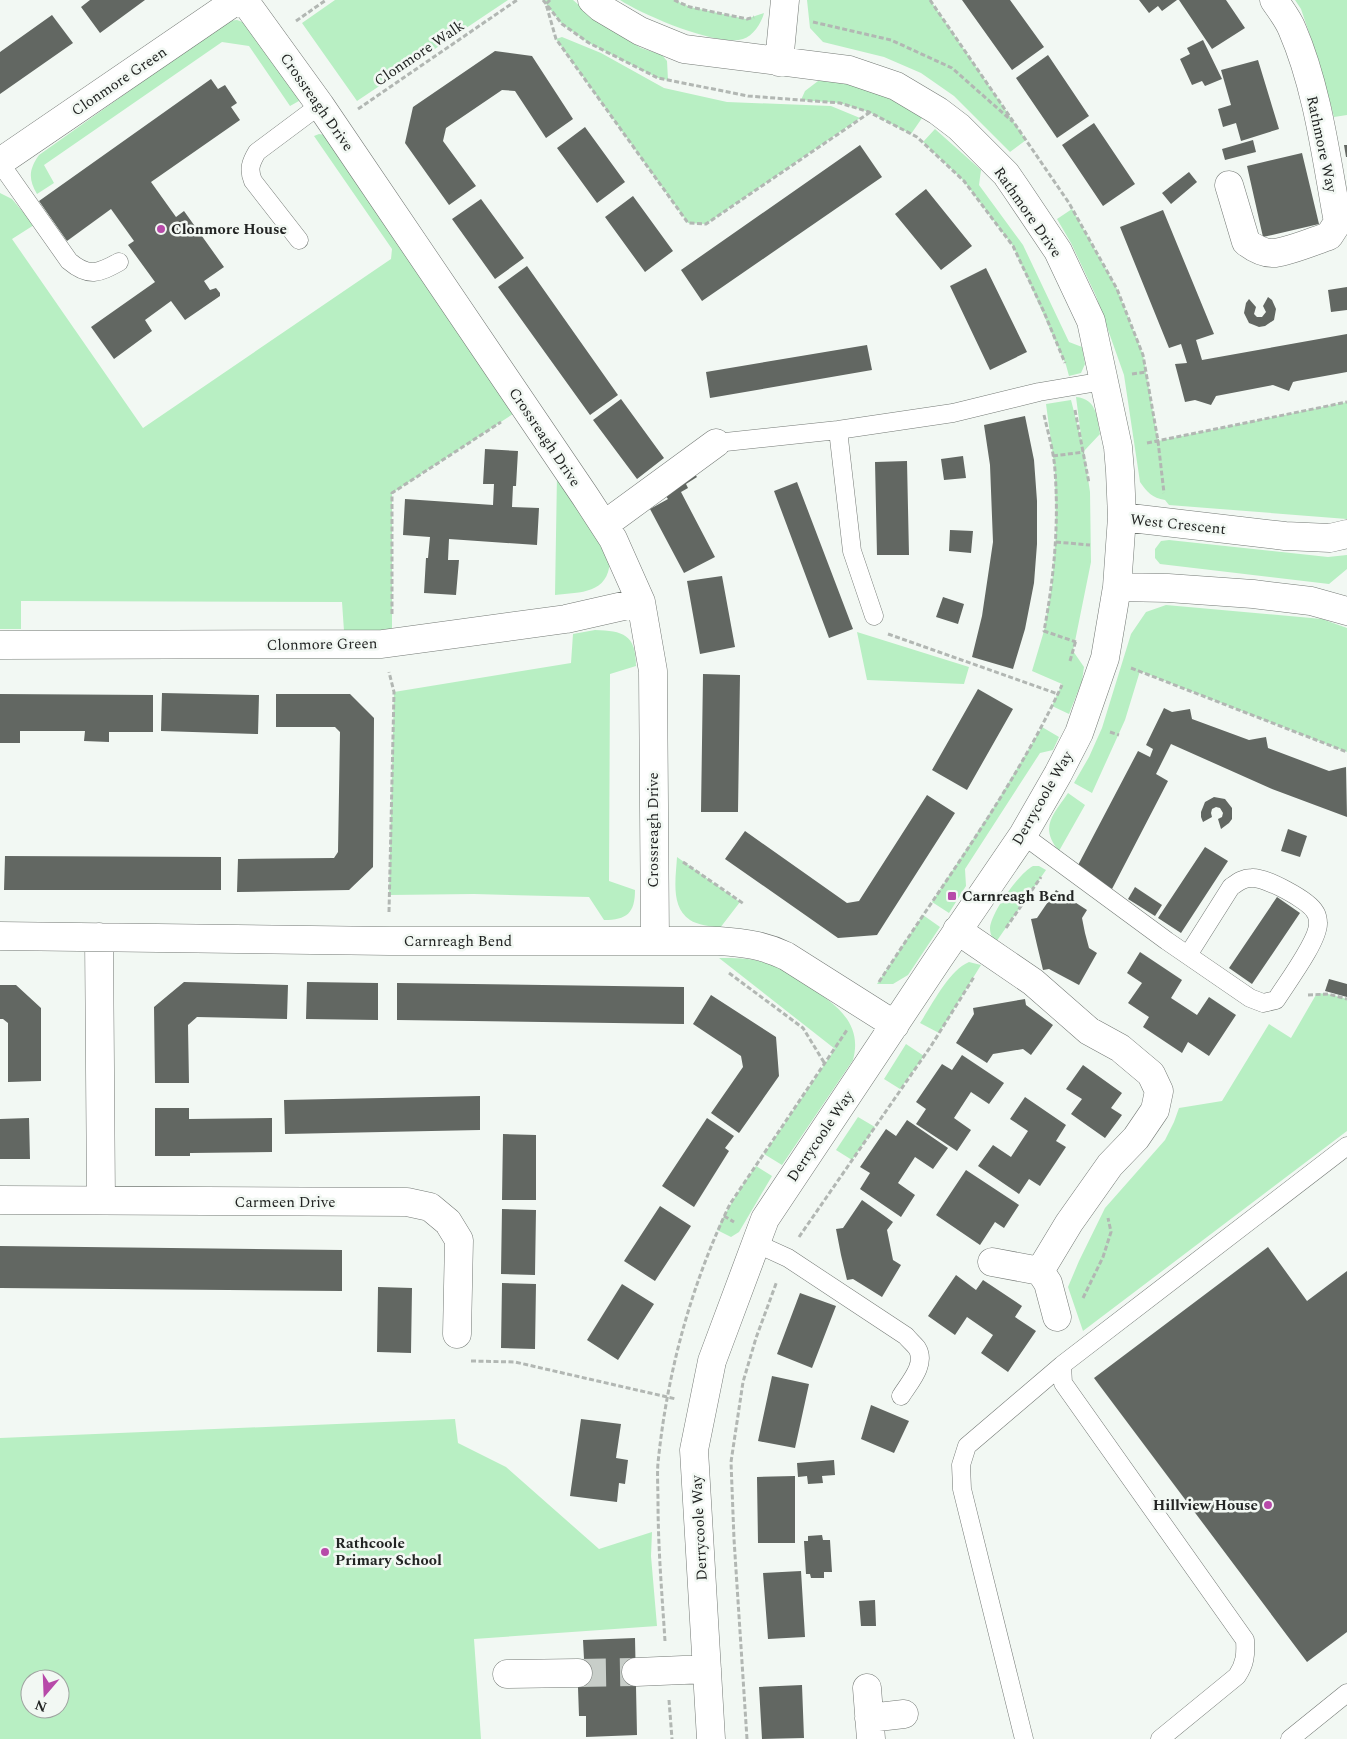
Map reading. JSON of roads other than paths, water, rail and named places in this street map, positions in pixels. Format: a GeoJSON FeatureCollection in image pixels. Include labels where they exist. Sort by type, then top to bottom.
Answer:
{"type":"FeatureCollection","features":[{"type":"Feature","properties":{"kind":"street","name":"Clonmore Green"},"geometry":{"type":"LineString","coordinates":[[0,163],[237,0]]}},
{"type":"Feature","properties":{"kind":"street","name":"Crossreagh Drive"},"geometry":{"type":"LineString","coordinates":[[244,0],[327,115],[613,539],[641,602],[653,671],[655,940]]}},
{"type":"Feature","properties":{"kind":"street","name":"Rathmore Drive"},"geometry":{"type":"LineString","coordinates":[[592,0],[601,8],[640,31],[684,49],[849,70],[896,86],[938,111],[958,127],[1006,174],[1058,251],[1092,321],[1118,447],[1122,518]]}},
{"type":"Feature","properties":{"kind":"street","name":"Rathmore Way"},"geometry":{"type":"LineString","coordinates":[[1229,185],[1246,242],[1259,250],[1275,253],[1329,236],[1338,222],[1319,120],[1302,54],[1292,27],[1274,0]]}},
{"type":"Feature","properties":{"kind":"street"},"geometry":{"type":"LineString","coordinates":[[778,62],[785,4]]}},
{"type":"Feature","properties":{"kind":"street"},"geometry":{"type":"LineString","coordinates":[[604,526],[716,443]]}},
{"type":"Feature","properties":{"kind":"street","name":"West Crescent"},"geometry":{"type":"LineString","coordinates":[[1118,587],[1122,518],[1285,536],[1330,538],[1347,534]]}},
{"type":"Feature","properties":{"kind":"street"},"geometry":{"type":"LineString","coordinates":[[1118,587],[1207,591],[1311,601],[1347,611]]}},
{"type":"Feature","properties":{"kind":"street","name":"Derrycoole Way"},"geometry":{"type":"LineString","coordinates":[[711,1739],[694,1450],[712,1360],[765,1219],[1024,834],[1058,774],[1079,733],[1105,658],[1118,587]]}},
{"type":"Feature","properties":{"kind":"street"},"geometry":{"type":"LineString","coordinates":[[1311,601],[1343,595],[1347,591]]}},
{"type":"Feature","properties":{"kind":"street","name":"Clonmore Green"},"geometry":{"type":"LineString","coordinates":[[0,645],[388,643],[566,618],[641,602]]}},
{"type":"Feature","properties":{"kind":"street"},"geometry":{"type":"LineString","coordinates":[[958,930],[1033,982],[1089,1030],[1120,1048],[1151,1074],[1159,1091],[1155,1110],[1136,1138],[1110,1166],[1069,1223],[1040,1271]]}},
{"type":"Feature","properties":{"kind":"street","name":"Carnreagh Bend"},"geometry":{"type":"LineString","coordinates":[[0,936],[389,941],[655,940],[738,942],[768,947],[786,956],[894,1025]]}},
{"type":"Feature","properties":{"kind":"street"},"geometry":{"type":"LineString","coordinates":[[99,937],[101,1200]]}},
{"type":"Feature","properties":{"kind":"street","name":"Carmeen Drive"},"geometry":{"type":"LineString","coordinates":[[0,1200],[407,1202],[430,1207],[448,1222],[459,1240],[457,1334]]}},
{"type":"Feature","properties":{"kind":"street"},"geometry":{"type":"LineString","coordinates":[[992,1262],[1040,1271],[1048,1284],[1057,1317]]}},
{"type":"Feature","properties":{"kind":"street"},"geometry":{"type":"LineString","coordinates":[[636,1672],[707,1669]]}},
{"type":"Feature","properties":{"kind":"street"},"geometry":{"type":"LineString","coordinates":[[507,1674],[578,1672]]}},
{"type":"Feature","properties":{"kind":"street"},"geometry":{"type":"LineString","coordinates":[[867,1688],[870,1728],[904,1714]]}},
{"type":"Feature","properties":{"kind":"lane"},"geometry":{"type":"LineString","coordinates":[[299,240],[253,181],[250,172],[251,162],[257,152],[327,115]]}},
{"type":"Feature","properties":{"kind":"lane"},"geometry":{"type":"LineString","coordinates":[[0,163],[46,230],[69,261],[75,266],[84,272],[93,273],[105,270],[119,262]]}},
{"type":"Feature","properties":{"kind":"lane"},"geometry":{"type":"LineString","coordinates":[[716,443],[838,430],[953,413],[1039,392],[1104,381]]}},
{"type":"Feature","properties":{"kind":"lane"},"geometry":{"type":"LineString","coordinates":[[838,430],[852,551],[874,616]]}},
{"type":"Feature","properties":{"kind":"lane"},"geometry":{"type":"LineString","coordinates":[[1024,834],[1054,859],[1188,956],[1250,998],[1263,1003],[1276,1000],[1316,937],[1318,923],[1316,912],[1307,903],[1267,881],[1253,878],[1242,880],[1231,887],[1188,956]]}},
{"type":"Feature","properties":{"kind":"lane"},"geometry":{"type":"LineString","coordinates":[[1024,1739],[962,1489],[961,1465],[967,1446],[1062,1364],[1347,1146]]}},
{"type":"Feature","properties":{"kind":"lane"},"geometry":{"type":"LineString","coordinates":[[756,1243],[788,1258],[906,1336],[918,1349],[920,1360],[919,1367],[901,1396]]}},
{"type":"Feature","properties":{"kind":"lane"},"geometry":{"type":"LineString","coordinates":[[1062,1364],[1063,1383],[1245,1640],[1246,1654],[1243,1666],[1237,1676],[1160,1739]]}},
{"type":"Feature","properties":{"kind":"lane"},"geometry":{"type":"LineString","coordinates":[[1290,1739],[1347,1693]]}},
{"type":"Feature","properties":{"kind":"tunnel"},"geometry":{"type":"LineString","coordinates":[[578,1673],[636,1672]]}},
{"type":"Feature","properties":{"kind":"place","name":"Clonmore House"},"geometry":{"type":"Point","coordinates":[161,229]}},
{"type":"Feature","properties":{"kind":"place","name":"Carnreagh Bend"},"geometry":{"type":"Point","coordinates":[952,896]}},
{"type":"Feature","properties":{"kind":"place","name":"Hillview House"},"geometry":{"type":"Point","coordinates":[1268,1505]}},
{"type":"Feature","properties":{"kind":"place","name":"Rathcoole Primary School"},"geometry":{"type":"Point","coordinates":[325,1552]}}]}
